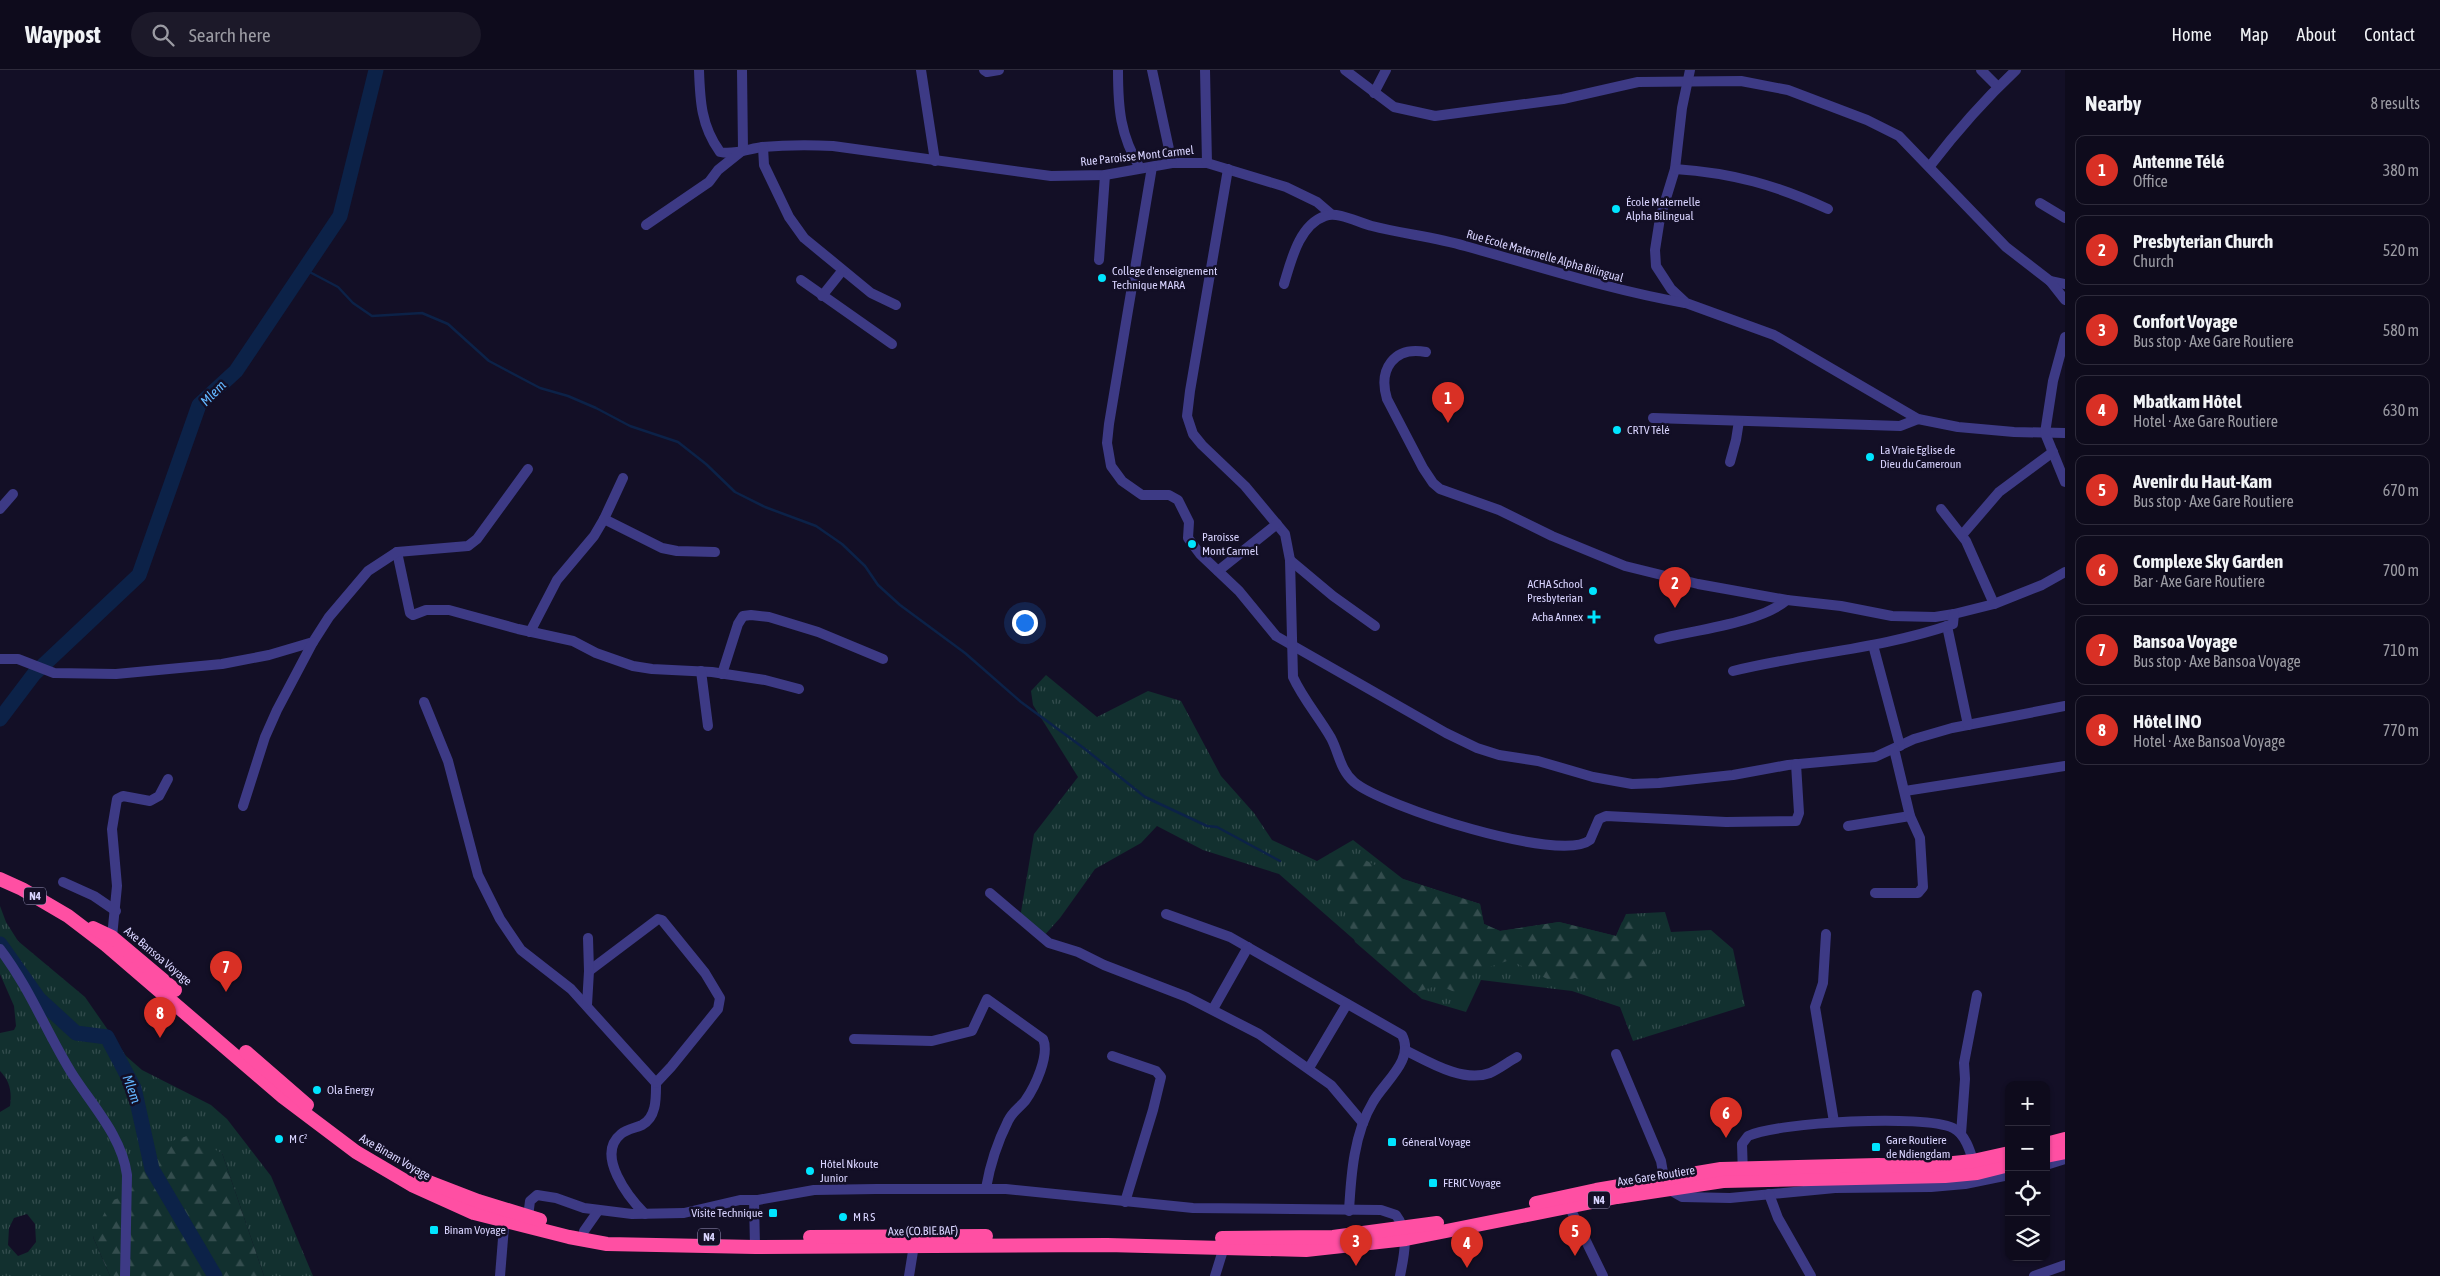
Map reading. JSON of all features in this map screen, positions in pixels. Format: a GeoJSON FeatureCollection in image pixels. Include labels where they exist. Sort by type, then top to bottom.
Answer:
{"type":"FeatureCollection","features":[{"type":"Feature","properties":{"kind":"highway","name":"Axe Bansoa Voyage"},"geometry":{"type":"LineString","coordinates":[[0,879],[22,889],[109,941],[286,1093]]}},
{"type":"Feature","properties":{"kind":"highway","name":"Axe Binam Voyage"},"geometry":{"type":"LineString","coordinates":[[286,1093],[338,1135],[416,1177],[505,1216]]}},
{"type":"Feature","properties":{"kind":"highway"},"geometry":{"type":"LineString","coordinates":[[2050,1143],[2065,1139]]}},
{"type":"Feature","properties":{"kind":"highway"},"geometry":{"type":"LineString","coordinates":[[2050,1155],[2065,1152]]}},
{"type":"Feature","properties":{"kind":"highway","name":"N4"},"geometry":{"type":"LineString","coordinates":[[1975,1167],[2005,1155]]}},
{"type":"Feature","properties":{"kind":"highway","name":"Axe Gare Routiere"},"geometry":{"type":"LineString","coordinates":[[1224,1242],[1266,1243],[1333,1237],[1404,1234],[1567,1201],[1666,1184],[1721,1169],[1743,1174],[1878,1164],[1924,1171],[1975,1167]]}},
{"type":"Feature","properties":{"kind":"highway","name":"N4"},"geometry":{"type":"LineString","coordinates":[[1975,1167],[2005,1165]]}},
{"type":"Feature","properties":{"kind":"highway","name":"Axe (CO.BIE.BAF)"},"geometry":{"type":"LineString","coordinates":[[505,1216],[528,1217],[584,1231],[626,1236],[755,1242]]}},
{"type":"Feature","properties":{"kind":"highway","name":"Axe (CO.BIE.BAF)"},"geometry":{"type":"LineString","coordinates":[[505,1216],[606,1244],[979,1240],[1224,1242]]}},
{"type":"Feature","properties":{"kind":"street","name":"Rue Paroisse Mont Carmel"},"geometry":{"type":"LineString","coordinates":[[699,70],[701,109],[713,142],[720,152],[728,154],[763,147],[808,144],[864,148],[935,161],[1051,176],[1105,175],[1172,163],[1207,163],[1261,178],[1303,195],[1316,202],[1331,214]]}},
{"type":"Feature","properties":{"kind":"street"},"geometry":{"type":"LineString","coordinates":[[646,225],[709,182],[718,170],[742,150],[742,70]]}},
{"type":"Feature","properties":{"kind":"street"},"geometry":{"type":"LineString","coordinates":[[921,70],[935,161]]}},
{"type":"Feature","properties":{"kind":"street"},"geometry":{"type":"LineString","coordinates":[[984,70],[987,72],[998,70]]}},
{"type":"Feature","properties":{"kind":"street"},"geometry":{"type":"LineString","coordinates":[[1118,70],[1118,100],[1122,131],[1129,151],[1140,168]]}},
{"type":"Feature","properties":{"kind":"street"},"geometry":{"type":"LineString","coordinates":[[1152,70],[1172,163]]}},
{"type":"Feature","properties":{"kind":"street"},"geometry":{"type":"LineString","coordinates":[[1205,70],[1207,163]]}},
{"type":"Feature","properties":{"kind":"street"},"geometry":{"type":"LineString","coordinates":[[1345,70],[1394,106],[1435,116],[1563,98],[1638,82],[1689,75],[1780,88],[1814,98],[1888,129],[1909,144],[1990,232],[2050,281],[2065,300]]}},
{"type":"Feature","properties":{"kind":"street"},"geometry":{"type":"LineString","coordinates":[[1374,93],[1386,70]]}},
{"type":"Feature","properties":{"kind":"street"},"geometry":{"type":"LineString","coordinates":[[1981,70],[1998,87]]}},
{"type":"Feature","properties":{"kind":"street"},"geometry":{"type":"LineString","coordinates":[[1930,166],[1952,138],[2016,70]]}},
{"type":"Feature","properties":{"kind":"street"},"geometry":{"type":"LineString","coordinates":[[1686,303],[1663,279],[1656,266],[1655,250],[1660,218],[1675,170],[1682,108],[1689,75]]}},
{"type":"Feature","properties":{"kind":"street"},"geometry":{"type":"LineString","coordinates":[[763,147],[764,165],[789,217],[804,238],[871,293],[896,306]]}},
{"type":"Feature","properties":{"kind":"street"},"geometry":{"type":"LineString","coordinates":[[1152,167],[1114,382],[1107,443],[1111,466],[1122,481],[1142,495],[1175,497],[1189,522],[1188,538],[1200,554],[1239,591],[1270,630],[1284,641],[1446,733],[1477,748],[1499,755],[1538,761],[1593,777],[1632,784],[1733,775],[1796,764],[1875,757],[1914,739],[1968,725],[2065,706]]}},
{"type":"Feature","properties":{"kind":"street"},"geometry":{"type":"LineString","coordinates":[[1228,169],[1187,416],[1193,434],[1202,446],[1246,486],[1284,534],[1290,560],[1293,677],[1300,694],[1332,740],[1342,767],[1353,782],[1400,805],[1495,835],[1544,844],[1585,844],[1590,840],[1599,819],[1606,816],[1683,821],[1792,822],[1799,817],[1796,764]]}},
{"type":"Feature","properties":{"kind":"street"},"geometry":{"type":"LineString","coordinates":[[1675,170],[1714,172],[1757,181],[1796,194],[1828,209]]}},
{"type":"Feature","properties":{"kind":"street"},"geometry":{"type":"LineString","coordinates":[[1099,260],[1105,175]]}},
{"type":"Feature","properties":{"kind":"street"},"geometry":{"type":"LineString","coordinates":[[2040,203],[2065,218]]}},
{"type":"Feature","properties":{"kind":"street"},"geometry":{"type":"LineString","coordinates":[[1284,284],[1291,260],[1306,230],[1314,221],[1331,214]]}},
{"type":"Feature","properties":{"kind":"street","name":"Rue Ecole Maternelle Alpha Bilingual"},"geometry":{"type":"LineString","coordinates":[[1331,214],[1373,227],[1464,245],[1625,291],[1686,303],[1774,335],[1918,419]]}},
{"type":"Feature","properties":{"kind":"street"},"geometry":{"type":"LineString","coordinates":[[822,296],[842,271]]}},
{"type":"Feature","properties":{"kind":"street"},"geometry":{"type":"LineString","coordinates":[[802,280],[892,344]]}},
{"type":"Feature","properties":{"kind":"street"},"geometry":{"type":"LineString","coordinates":[[2050,281],[2065,284]]}},
{"type":"Feature","properties":{"kind":"street"},"geometry":{"type":"LineString","coordinates":[[2065,337],[2053,381],[2045,433],[2065,482]]}},
{"type":"Feature","properties":{"kind":"street"},"geometry":{"type":"LineString","coordinates":[[1426,352],[1414,350],[1401,354],[1390,363],[1383,380],[1383,388],[1423,468],[1433,483],[1440,488],[1498,510],[1552,536],[1625,566],[1698,584],[1787,600],[1840,606],[1892,616],[1935,617],[1994,604],[2042,586],[2065,572]]}},
{"type":"Feature","properties":{"kind":"street"},"geometry":{"type":"LineString","coordinates":[[1654,418],[1900,426],[1918,419],[1958,427],[2065,433]]}},
{"type":"Feature","properties":{"kind":"street"},"geometry":{"type":"LineString","coordinates":[[1730,462],[1739,421]]}},
{"type":"Feature","properties":{"kind":"street"},"geometry":{"type":"LineString","coordinates":[[1962,535],[2002,489],[2053,452]]}},
{"type":"Feature","properties":{"kind":"street"},"geometry":{"type":"LineString","coordinates":[[243,806],[265,737],[276,710],[313,642],[329,617],[368,571],[396,552],[468,546],[477,539],[528,469]]}},
{"type":"Feature","properties":{"kind":"street"},"geometry":{"type":"LineString","coordinates":[[530,632],[557,580],[589,542],[604,519],[622,478]]}},
{"type":"Feature","properties":{"kind":"street"},"geometry":{"type":"LineString","coordinates":[[0,509],[13,494]]}},
{"type":"Feature","properties":{"kind":"street"},"geometry":{"type":"LineString","coordinates":[[1942,509],[1962,535],[1994,604]]}},
{"type":"Feature","properties":{"kind":"street"},"geometry":{"type":"LineString","coordinates":[[604,519],[662,548],[677,551],[715,552]]}},
{"type":"Feature","properties":{"kind":"street"},"geometry":{"type":"LineString","coordinates":[[1218,571],[1277,524]]}},
{"type":"Feature","properties":{"kind":"street"},"geometry":{"type":"LineString","coordinates":[[396,552],[410,613],[413,615],[426,610],[450,610],[530,632],[573,641],[596,653],[633,666],[652,669],[702,671],[766,680],[798,690]]}},
{"type":"Feature","properties":{"kind":"street"},"geometry":{"type":"LineString","coordinates":[[1290,560],[1333,596],[1375,626]]}},
{"type":"Feature","properties":{"kind":"street"},"geometry":{"type":"LineString","coordinates":[[1659,639],[1736,621],[1775,608],[1787,600]]}},
{"type":"Feature","properties":{"kind":"street"},"geometry":{"type":"LineString","coordinates":[[1733,671],[1762,664],[1873,646],[1947,626],[1954,623],[1954,614]]}},
{"type":"Feature","properties":{"kind":"street"},"geometry":{"type":"LineString","coordinates":[[722,674],[738,624],[743,616],[750,615],[769,618],[818,632],[883,659]]}},
{"type":"Feature","properties":{"kind":"street"},"geometry":{"type":"LineString","coordinates":[[1947,626],[1968,725]]}},
{"type":"Feature","properties":{"kind":"street"},"geometry":{"type":"LineString","coordinates":[[0,659],[18,659],[54,673],[116,674],[222,664],[269,655],[313,642]]}},
{"type":"Feature","properties":{"kind":"street"},"geometry":{"type":"LineString","coordinates":[[1873,646],[1897,748],[1910,816],[1920,838],[1922,890],[1918,892],[1875,893]]}},
{"type":"Feature","properties":{"kind":"street"},"geometry":{"type":"LineString","coordinates":[[702,671],[708,726]]}},
{"type":"Feature","properties":{"kind":"street"},"geometry":{"type":"LineString","coordinates":[[424,702],[448,761],[478,875],[500,919],[522,950],[558,978],[587,1006],[656,1083],[656,1099],[650,1118],[644,1124],[621,1134],[612,1155],[615,1170],[622,1186],[645,1214]]}},
{"type":"Feature","properties":{"kind":"street"},"geometry":{"type":"LineString","coordinates":[[1905,791],[2065,766]]}},
{"type":"Feature","properties":{"kind":"street"},"geometry":{"type":"LineString","coordinates":[[109,941],[116,910],[117,886],[112,830],[117,798],[123,796],[150,802],[159,796],[168,779]]}},
{"type":"Feature","properties":{"kind":"street"},"geometry":{"type":"LineString","coordinates":[[1848,826],[1910,816]]}},
{"type":"Feature","properties":{"kind":"street"},"geometry":{"type":"LineString","coordinates":[[64,882],[94,896],[116,910]]}},
{"type":"Feature","properties":{"kind":"street"},"geometry":{"type":"LineString","coordinates":[[990,893],[1049,943],[1078,952],[1212,1009],[1259,1034],[1309,1068],[1342,1096],[1363,1123]]}},
{"type":"Feature","properties":{"kind":"street"},"geometry":{"type":"LineString","coordinates":[[1166,914],[1203,926],[1248,947],[1402,1035],[1405,1050],[1394,1074],[1374,1099],[1363,1123],[1354,1161],[1349,1211]]}},
{"type":"Feature","properties":{"kind":"street"},"geometry":{"type":"LineString","coordinates":[[589,971],[658,919],[662,920],[712,982],[720,998],[718,1009],[656,1083]]}},
{"type":"Feature","properties":{"kind":"street"},"geometry":{"type":"LineString","coordinates":[[1826,934],[1823,983],[1815,1007],[1834,1122]]}},
{"type":"Feature","properties":{"kind":"street"},"geometry":{"type":"LineString","coordinates":[[587,1006],[588,938]]}},
{"type":"Feature","properties":{"kind":"street"},"geometry":{"type":"LineString","coordinates":[[1212,1009],[1248,947]]}},
{"type":"Feature","properties":{"kind":"street"},"geometry":{"type":"LineString","coordinates":[[0,949],[15,970],[71,1072],[109,1129],[125,1163],[127,1175],[125,1276]]}},
{"type":"Feature","properties":{"kind":"street"},"geometry":{"type":"LineString","coordinates":[[1975,1167],[1961,1134],[1965,1079],[1964,1063],[1977,995]]}},
{"type":"Feature","properties":{"kind":"street"},"geometry":{"type":"LineString","coordinates":[[854,1039],[932,1041],[972,1031],[987,999],[1043,1039],[1045,1048],[1040,1071],[1025,1101],[1008,1120],[994,1153],[986,1188]]}},
{"type":"Feature","properties":{"kind":"street"},"geometry":{"type":"LineString","coordinates":[[1309,1068],[1347,1004]]}},
{"type":"Feature","properties":{"kind":"street"},"geometry":{"type":"LineString","coordinates":[[1405,1050],[1460,1073],[1477,1075],[1490,1073],[1517,1057]]}},
{"type":"Feature","properties":{"kind":"street"},"geometry":{"type":"LineString","coordinates":[[1616,1054],[1661,1161],[1666,1184],[1682,1197],[1700,1199],[1835,1188],[1931,1187],[1966,1184],[2005,1176]]}},
{"type":"Feature","properties":{"kind":"street"},"geometry":{"type":"LineString","coordinates":[[1112,1056],[1156,1071],[1160,1077],[1153,1110],[1125,1202]]}},
{"type":"Feature","properties":{"kind":"street"},"geometry":{"type":"LineString","coordinates":[[1743,1174],[1742,1144],[1745,1137],[1749,1134],[1796,1125],[1834,1122],[1922,1122],[1951,1127],[1961,1134]]}},
{"type":"Feature","properties":{"kind":"street"},"geometry":{"type":"LineString","coordinates":[[2050,1164],[2065,1159]]}},
{"type":"Feature","properties":{"kind":"street"},"geometry":{"type":"LineString","coordinates":[[528,1217],[532,1199],[538,1195],[598,1210],[645,1214],[684,1213],[740,1200],[754,1200],[814,1190],[986,1188],[1193,1208],[1392,1212],[1400,1219],[1404,1234],[1400,1276]]}},
{"type":"Feature","properties":{"kind":"street"},"geometry":{"type":"LineString","coordinates":[[1769,1194],[1778,1218],[1811,1276]]}},
{"type":"Feature","properties":{"kind":"street"},"geometry":{"type":"LineString","coordinates":[[754,1200],[755,1242]]}},
{"type":"Feature","properties":{"kind":"street"},"geometry":{"type":"LineString","coordinates":[[1567,1201],[1603,1276]]}},
{"type":"Feature","properties":{"kind":"street"},"geometry":{"type":"LineString","coordinates":[[584,1231],[598,1210]]}},
{"type":"Feature","properties":{"kind":"street"},"geometry":{"type":"LineString","coordinates":[[500,1276],[505,1216]]}},
{"type":"Feature","properties":{"kind":"street"},"geometry":{"type":"LineString","coordinates":[[908,1276],[915,1241]]}},
{"type":"Feature","properties":{"kind":"street"},"geometry":{"type":"LineString","coordinates":[[1215,1276],[1224,1242]]}},
{"type":"Feature","properties":{"kind":"street"},"geometry":{"type":"LineString","coordinates":[[2034,1276],[2065,1265]]}},
{"type":"Feature","properties":{"kind":"green space"},"geometry":{"type":"Polygon","coordinates":[[[1046,675],[1097,717],[1148,691],[1181,701],[1221,776],[1254,813],[1272,840],[1317,861],[1353,840],[1403,879],[1480,904],[1484,924],[1500,931],[1559,922],[1616,936],[1626,914],[1665,912],[1671,932],[1711,930],[1733,949],[1745,1006],[1633,1041],[1620,1007],[1572,991],[1481,980],[1466,1012],[1422,999],[1279,874],[1203,850],[1157,826],[1141,843],[1095,869],[1060,918],[1042,938],[1020,918],[1034,834],[1078,777],[1033,705],[1031,691],[1046,675]]]}},
{"type":"Feature","properties":{"kind":"green space"},"geometry":{"type":"Polygon","coordinates":[[[1355,855],[1403,879],[1480,904],[1484,924],[1500,931],[1559,922],[1616,936],[1622,922],[1633,918],[1645,924],[1657,959],[1651,971],[1598,989],[1575,978],[1557,984],[1510,960],[1474,972],[1463,996],[1439,985],[1414,993],[1355,942],[1332,873],[1337,861],[1355,855]]]}},
{"type":"Feature","properties":{"kind":"green space"},"geometry":{"type":"Polygon","coordinates":[[[0,906],[6,922],[18,941],[85,997],[126,1056],[142,1070],[211,1105],[227,1119],[271,1176],[313,1276],[264,1276],[222,1153],[128,1195],[93,1237],[110,1276],[0,1276],[0,1112],[10,1106],[11,1096],[10,1087],[0,1071],[0,1033],[14,1030],[16,1026],[14,1006],[0,974],[0,906]],[[27,1214],[14,1218],[9,1228],[8,1245],[18,1256],[28,1252],[36,1242],[35,1224],[27,1214]]]}},
{"type":"Feature","properties":{"kind":"green space"},"geometry":{"type":"Polygon","coordinates":[[[187,1136],[222,1153],[264,1276],[110,1276],[93,1237],[110,1201],[128,1195],[151,1148],[187,1136]]]}},
{"type":"Feature","properties":{"kind":"waterway","name":"Mlem"},"geometry":{"type":"LineString","coordinates":[[0,719],[34,674],[139,575],[199,405],[236,371],[340,216],[376,70]]}},
{"type":"Feature","properties":{"kind":"waterway"},"geometry":{"type":"LineString","coordinates":[[304,269],[338,287],[353,303],[372,316],[422,313],[448,324],[489,361],[540,388],[568,396],[630,426],[678,442],[706,464],[735,492],[765,507],[816,526],[842,544],[865,566],[878,585],[900,605],[965,653],[1021,702],[1085,749],[1145,797],[1207,826],[1217,827],[1280,861]]}},
{"type":"Feature","properties":{"kind":"waterway","name":"Mlem"},"geometry":{"type":"LineString","coordinates":[[0,944],[39,999],[76,1033],[107,1037],[134,1088],[152,1169],[215,1276]]}},
{"type":"Feature","properties":{"kind":"place","name":"École Maternelle Alpha Bilingual"},"geometry":{"type":"Point","coordinates":[1616,209]}},
{"type":"Feature","properties":{"kind":"place","name":"College d'enseignement Technique MARA"},"geometry":{"type":"Point","coordinates":[1102,278]}},
{"type":"Feature","properties":{"kind":"place","name":"Antenne Télé"},"geometry":{"type":"Point","coordinates":[1448,423]}},
{"type":"Feature","properties":{"kind":"place","name":"CRTV Télé"},"geometry":{"type":"Point","coordinates":[1617,430]}},
{"type":"Feature","properties":{"kind":"place","name":"La Vraie Eglise de Dieu du Cameroun"},"geometry":{"type":"Point","coordinates":[1870,457]}},
{"type":"Feature","properties":{"kind":"place","name":"Paroisse Mont Carmel"},"geometry":{"type":"Point","coordinates":[1192,544]}},
{"type":"Feature","properties":{"kind":"place","name":"ACHA School Presbyterian"},"geometry":{"type":"Point","coordinates":[1593,591]}},
{"type":"Feature","properties":{"kind":"place","name":"Presbyterian Church"},"geometry":{"type":"Point","coordinates":[1675,608]}},
{"type":"Feature","properties":{"kind":"place","name":"Acha Annex"},"geometry":{"type":"Point","coordinates":[1594,617]}},
{"type":"Feature","properties":{"kind":"place","name":"Bansoa Voyage"},"geometry":{"type":"Point","coordinates":[226,992]}},
{"type":"Feature","properties":{"kind":"place","name":"Hôtel INO"},"geometry":{"type":"Point","coordinates":[160,1038]}},
{"type":"Feature","properties":{"kind":"place","name":"Ola Energy"},"geometry":{"type":"Point","coordinates":[317,1090]}},
{"type":"Feature","properties":{"kind":"place","name":"Complexe Sky Garden"},"geometry":{"type":"Point","coordinates":[1726,1138]}},
{"type":"Feature","properties":{"kind":"place","name":"M C²"},"geometry":{"type":"Point","coordinates":[279,1139]}},
{"type":"Feature","properties":{"kind":"place","name":"Géneral Voyage"},"geometry":{"type":"Point","coordinates":[1392,1142]}},
{"type":"Feature","properties":{"kind":"place","name":"Gare Routiere de Ndiengdam"},"geometry":{"type":"Point","coordinates":[1876,1147]}},
{"type":"Feature","properties":{"kind":"place","name":"Hôtel Nkoute Junior"},"geometry":{"type":"Point","coordinates":[810,1171]}},
{"type":"Feature","properties":{"kind":"place","name":"FERIC Voyage"},"geometry":{"type":"Point","coordinates":[1433,1183]}},
{"type":"Feature","properties":{"kind":"place","name":"Visite Technique"},"geometry":{"type":"Point","coordinates":[773,1213]}},
{"type":"Feature","properties":{"kind":"place","name":"M R S"},"geometry":{"type":"Point","coordinates":[843,1217]}},
{"type":"Feature","properties":{"kind":"place","name":"Binam Voyage"},"geometry":{"type":"Point","coordinates":[434,1230]}},
{"type":"Feature","properties":{"kind":"place","name":"Avenir du Haut-Kam"},"geometry":{"type":"Point","coordinates":[1575,1256]}},
{"type":"Feature","properties":{"kind":"place","name":"Confort Voyage"},"geometry":{"type":"Point","coordinates":[1356,1266]}},
{"type":"Feature","properties":{"kind":"place","name":"Mbatkam Hôtel"},"geometry":{"type":"Point","coordinates":[1467,1268]}}]}
